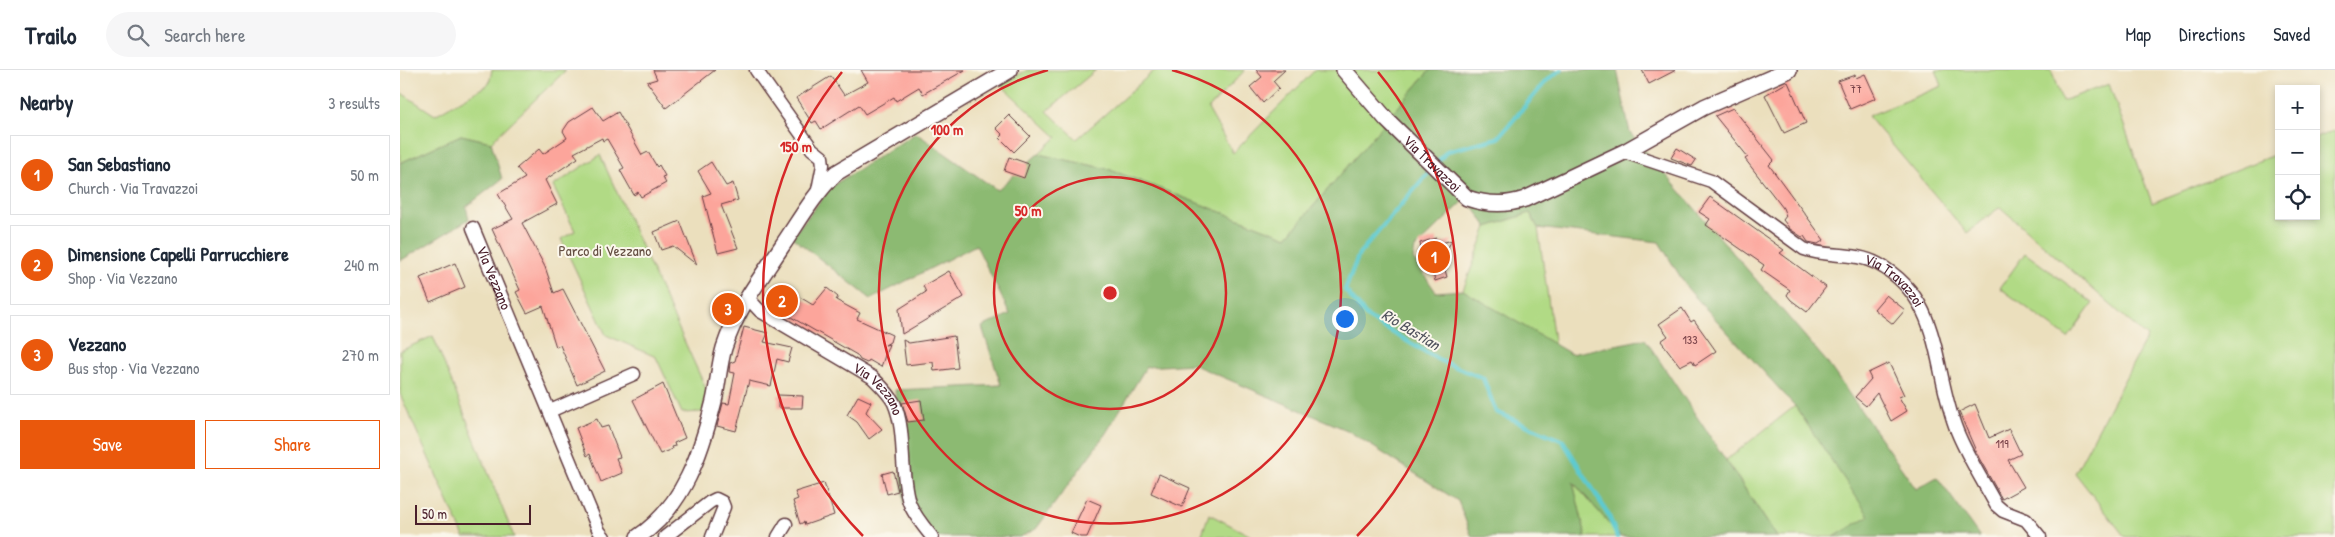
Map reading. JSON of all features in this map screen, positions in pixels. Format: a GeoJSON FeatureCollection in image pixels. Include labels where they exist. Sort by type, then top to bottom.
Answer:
{"type":"FeatureCollection","features":[{"type":"Feature","properties":{"kind":"street"},"geometry":{"type":"LineString","coordinates":[[756,70],[812,148],[822,157],[823,166],[818,190]]}},
{"type":"Feature","properties":{"kind":"street"},"geometry":{"type":"LineString","coordinates":[[647,535],[670,509],[680,494],[698,455],[714,401],[724,350],[747,297],[818,190],[844,168],[1010,70]]}},
{"type":"Feature","properties":{"kind":"street","name":"Via Travazzoi"},"geometry":{"type":"LineString","coordinates":[[1344,70],[1387,120],[1467,198],[1481,202],[1510,204],[1624,152],[1704,107],[1789,70]]}},
{"type":"Feature","properties":{"kind":"street","name":"Via Travazzoi"},"geometry":{"type":"LineString","coordinates":[[1624,152],[1711,181],[1804,249],[1814,253],[1867,259],[1888,270],[1899,279],[1925,312],[1957,432],[1996,505],[2003,511],[2026,520],[2040,537]]}},
{"type":"Feature","properties":{"kind":"street","name":"Via Vezzano"},"geometry":{"type":"LineString","coordinates":[[473,228],[604,537]]}},
{"type":"Feature","properties":{"kind":"street","name":"Via Vezzano"},"geometry":{"type":"LineString","coordinates":[[747,297],[760,311],[872,376],[884,389],[893,402],[898,416],[905,483],[910,504],[932,537]]}},
{"type":"Feature","properties":{"kind":"street"},"geometry":{"type":"LineString","coordinates":[[550,411],[634,374]]}},
{"type":"Feature","properties":{"kind":"street"},"geometry":{"type":"LineString","coordinates":[[665,537],[716,499],[722,502],[724,507],[712,537]]}},
{"type":"Feature","properties":{"kind":"street"},"geometry":{"type":"LineString","coordinates":[[778,537],[786,524]]}},
{"type":"Feature","properties":{"kind":"green space"},"geometry":{"type":"Polygon","coordinates":[[[492,70],[566,70],[491,142],[461,135],[400,163],[400,92],[435,115],[489,84],[492,70]]]}},
{"type":"Feature","properties":{"kind":"green space"},"geometry":{"type":"Polygon","coordinates":[[[1027,70],[1096,70],[1047,111],[1077,139],[1155,70],[1245,70],[1208,109],[1233,153],[1315,70],[1430,70],[1287,237],[1108,169],[1038,154],[1057,137],[1001,85],[1027,70]]]}},
{"type":"Feature","properties":{"kind":"green space"},"geometry":{"type":"Polygon","coordinates":[[[1430,70],[1617,70],[1630,133],[1826,361],[1916,489],[1937,477],[1980,537],[1834,537],[1869,516],[1795,406],[1688,289],[1659,242],[1538,228],[1530,213],[1487,227],[1467,198],[1415,248],[1413,259],[1436,292],[1463,290],[1571,354],[1645,339],[1777,537],[1621,537],[1573,482],[1586,537],[1472,537],[1458,501],[1347,430],[1192,364],[1146,367],[1106,433],[1036,529],[1020,537],[928,537],[904,504],[895,390],[1001,385],[982,327],[1010,314],[976,245],[871,299],[792,237],[832,186],[916,133],[997,190],[1038,154],[1108,169],[1287,237],[1430,70]]]}},
{"type":"Feature","properties":{"kind":"green space"},"geometry":{"type":"Polygon","coordinates":[[[1936,70],[2051,70],[2062,101],[2109,84],[2152,203],[2275,155],[2275,220],[2320,220],[2320,136],[2335,130],[2335,537],[2125,537],[2075,473],[2147,337],[2000,207],[1967,233],[1868,116],[1942,86],[1936,70]]]}},
{"type":"Feature","properties":{"kind":"green space"},"geometry":{"type":"Polygon","coordinates":[[[461,135],[491,142],[502,179],[466,207],[469,219],[400,261],[400,163],[461,135]]]}},
{"type":"Feature","properties":{"kind":"green space","name":"Parco di Vezzano"},"geometry":{"type":"Polygon","coordinates":[[[600,155],[707,391],[703,412],[682,413],[656,357],[606,335],[561,239],[575,231],[553,186],[600,155]]]}},
{"type":"Feature","properties":{"kind":"green space"},"geometry":{"type":"Polygon","coordinates":[[[1530,213],[1538,228],[1555,347],[1463,290],[1487,227],[1530,213]]]}},
{"type":"Feature","properties":{"kind":"green space"},"geometry":{"type":"Polygon","coordinates":[[[2025,253],[2093,303],[2068,338],[2000,288],[2025,253]]]}},
{"type":"Feature","properties":{"kind":"green space"},"geometry":{"type":"Polygon","coordinates":[[[433,336],[514,537],[464,537],[400,394],[400,351],[433,336]]]}},
{"type":"Feature","properties":{"kind":"green space"},"geometry":{"type":"Polygon","coordinates":[[[1795,406],[1870,516],[1834,537],[1777,537],[1726,460],[1795,406]]]}},
{"type":"Feature","properties":{"kind":"green space"},"geometry":{"type":"Polygon","coordinates":[[[1572,481],[1621,537],[1586,537],[1572,481]]]}},
{"type":"Feature","properties":{"kind":"green space"},"geometry":{"type":"Polygon","coordinates":[[[1209,514],[1253,537],[1201,537],[1209,514]]]}},
{"type":"Feature","properties":{"kind":"building"},"geometry":{"type":"Polygon","coordinates":[[[653,70],[715,70],[666,108],[647,82],[657,79],[653,70]]]}},
{"type":"Feature","properties":{"kind":"building"},"geometry":{"type":"Polygon","coordinates":[[[861,70],[965,70],[923,94],[919,87],[896,101],[894,97],[865,114],[859,105],[821,129],[816,121],[812,123],[796,98],[831,76],[844,95],[868,82],[861,70]]]}},
{"type":"Feature","properties":{"kind":"building"},"geometry":{"type":"Polygon","coordinates":[[[1256,70],[1285,70],[1273,81],[1279,88],[1263,103],[1250,87],[1262,77],[1256,70]]]}},
{"type":"Feature","properties":{"kind":"building"},"geometry":{"type":"Polygon","coordinates":[[[1642,70],[1676,70],[1649,84],[1642,70]]]}},
{"type":"Feature","properties":{"kind":"building"},"geometry":{"type":"Polygon","coordinates":[[[1865,74],[1876,98],[1850,109],[1838,81],[1855,75],[1856,78],[1865,74]]]}},
{"type":"Feature","properties":{"kind":"building"},"geometry":{"type":"Polygon","coordinates":[[[1788,82],[1806,123],[1784,133],[1765,95],[1788,82]]]}},
{"type":"Feature","properties":{"kind":"building"},"geometry":{"type":"Polygon","coordinates":[[[593,107],[603,121],[618,112],[642,155],[648,152],[657,167],[659,165],[665,176],[662,177],[666,183],[641,197],[638,192],[634,195],[620,170],[624,168],[607,139],[603,141],[602,138],[574,153],[578,158],[545,180],[557,204],[522,223],[545,267],[554,293],[563,289],[605,371],[577,385],[560,345],[556,347],[543,306],[527,313],[516,292],[520,290],[492,229],[513,219],[498,194],[525,178],[517,168],[539,149],[543,154],[567,138],[563,131],[569,122],[593,107]]]}},
{"type":"Feature","properties":{"kind":"building"},"geometry":{"type":"Polygon","coordinates":[[[1733,108],[1774,160],[1769,165],[1824,240],[1818,244],[1808,242],[1804,236],[1802,237],[1790,229],[1783,220],[1786,216],[1783,208],[1745,159],[1748,157],[1715,116],[1733,108]]]}},
{"type":"Feature","properties":{"kind":"building"},"geometry":{"type":"Polygon","coordinates":[[[1009,115],[1030,136],[1014,152],[1000,138],[1003,135],[996,128],[1009,115]]]}},
{"type":"Feature","properties":{"kind":"building"},"geometry":{"type":"Polygon","coordinates":[[[1677,148],[1696,160],[1692,166],[1671,158],[1677,148]]]}},
{"type":"Feature","properties":{"kind":"building"},"geometry":{"type":"Polygon","coordinates":[[[1009,157],[1029,164],[1024,178],[1004,171],[1009,157]]]}},
{"type":"Feature","properties":{"kind":"building"},"geometry":{"type":"Polygon","coordinates":[[[711,162],[726,186],[733,183],[738,200],[721,205],[738,248],[718,253],[703,196],[711,193],[698,171],[711,162]]]}},
{"type":"Feature","properties":{"kind":"building"},"geometry":{"type":"Polygon","coordinates":[[[1710,197],[1784,250],[1780,253],[1826,287],[1807,312],[1787,295],[1790,290],[1761,270],[1764,265],[1706,225],[1710,219],[1699,212],[1710,197]]]}},
{"type":"Feature","properties":{"kind":"building"},"geometry":{"type":"Polygon","coordinates":[[[680,221],[697,265],[673,246],[661,250],[654,232],[680,221]]]}},
{"type":"Feature","properties":{"kind":"building"},"geometry":{"type":"Polygon","coordinates":[[[1436,238],[1438,244],[1452,240],[1444,255],[1447,277],[1435,281],[1433,273],[1428,274],[1420,243],[1436,238]]]}},
{"type":"Feature","properties":{"kind":"building"},"geometry":{"type":"Polygon","coordinates":[[[455,263],[465,287],[430,302],[420,278],[455,263]]]}},
{"type":"Feature","properties":{"kind":"building"},"geometry":{"type":"Polygon","coordinates":[[[949,271],[964,297],[902,334],[899,309],[926,292],[923,286],[949,271]]]}},
{"type":"Feature","properties":{"kind":"building"},"geometry":{"type":"Polygon","coordinates":[[[783,287],[813,305],[827,288],[838,297],[836,300],[860,313],[857,319],[892,335],[890,342],[885,345],[889,344],[881,367],[869,360],[867,363],[860,360],[857,355],[770,305],[769,302],[783,287]]]}},
{"type":"Feature","properties":{"kind":"building"},"geometry":{"type":"Polygon","coordinates":[[[1886,295],[1905,310],[1893,324],[1874,309],[1886,295]]]}},
{"type":"Feature","properties":{"kind":"building"},"geometry":{"type":"Polygon","coordinates":[[[1682,308],[1691,322],[1694,320],[1716,351],[1695,365],[1692,360],[1680,366],[1661,341],[1668,336],[1659,324],[1682,308]]]}},
{"type":"Feature","properties":{"kind":"building"},"geometry":{"type":"Polygon","coordinates":[[[744,327],[768,333],[764,342],[792,348],[788,362],[777,359],[771,386],[749,381],[736,431],[717,426],[723,403],[729,404],[735,373],[729,372],[730,363],[735,361],[744,327]]]}},
{"type":"Feature","properties":{"kind":"building"},"geometry":{"type":"Polygon","coordinates":[[[954,336],[958,368],[934,371],[933,362],[906,365],[903,340],[909,343],[954,336]]]}},
{"type":"Feature","properties":{"kind":"building"},"geometry":{"type":"Polygon","coordinates":[[[1889,363],[1904,395],[1899,397],[1907,411],[1891,421],[1877,393],[1866,406],[1855,397],[1871,379],[1868,373],[1889,363]]]}},
{"type":"Feature","properties":{"kind":"building"},"geometry":{"type":"Polygon","coordinates":[[[663,384],[685,438],[674,443],[675,446],[671,447],[672,449],[660,454],[633,400],[663,384]]]}},
{"type":"Feature","properties":{"kind":"building"},"geometry":{"type":"Polygon","coordinates":[[[778,395],[803,396],[802,408],[778,408],[778,395]]]}},
{"type":"Feature","properties":{"kind":"building"},"geometry":{"type":"Polygon","coordinates":[[[858,396],[871,402],[866,412],[882,429],[869,439],[857,422],[847,415],[858,396]]]}},
{"type":"Feature","properties":{"kind":"building"},"geometry":{"type":"Polygon","coordinates":[[[921,400],[924,420],[908,422],[902,403],[921,400]]]}},
{"type":"Feature","properties":{"kind":"building"},"geometry":{"type":"Polygon","coordinates":[[[1975,404],[1989,438],[2009,429],[2021,454],[2008,460],[2024,487],[2002,499],[1979,458],[1959,412],[1975,404]]]}},
{"type":"Feature","properties":{"kind":"building"},"geometry":{"type":"Polygon","coordinates":[[[597,419],[601,428],[608,426],[620,457],[616,458],[622,473],[601,482],[590,454],[587,456],[576,428],[597,419]]]}},
{"type":"Feature","properties":{"kind":"building"},"geometry":{"type":"Polygon","coordinates":[[[893,471],[898,491],[887,494],[882,474],[893,471]]]}},
{"type":"Feature","properties":{"kind":"building"},"geometry":{"type":"Polygon","coordinates":[[[1159,474],[1190,488],[1182,507],[1151,493],[1159,474]]]}},
{"type":"Feature","properties":{"kind":"building"},"geometry":{"type":"Polygon","coordinates":[[[824,483],[834,515],[805,525],[804,522],[800,524],[793,501],[798,499],[795,492],[824,483]]]}},
{"type":"Feature","properties":{"kind":"building"},"geometry":{"type":"Polygon","coordinates":[[[1087,499],[1101,505],[1087,537],[1080,537],[1071,533],[1087,499]]]}},
{"type":"Feature","properties":{"kind":"waterway","name":"Rio Bastian"},"geometry":{"type":"LineString","coordinates":[[1561,70],[1547,80],[1498,138],[1447,151],[1359,254],[1345,290],[1368,318],[1441,361],[1483,378],[1496,412],[1563,441],[1608,514],[1617,537]]}},
{"type":"Feature","properties":{"kind":"place","name":"San Sebastiano"},"geometry":{"type":"Point","coordinates":[1434,257]}},
{"type":"Feature","properties":{"kind":"place","name":"Dimensione Capelli Parrucchiere"},"geometry":{"type":"Point","coordinates":[782,301]}},
{"type":"Feature","properties":{"kind":"place","name":"Vezzano"},"geometry":{"type":"Point","coordinates":[728,309]}}]}
